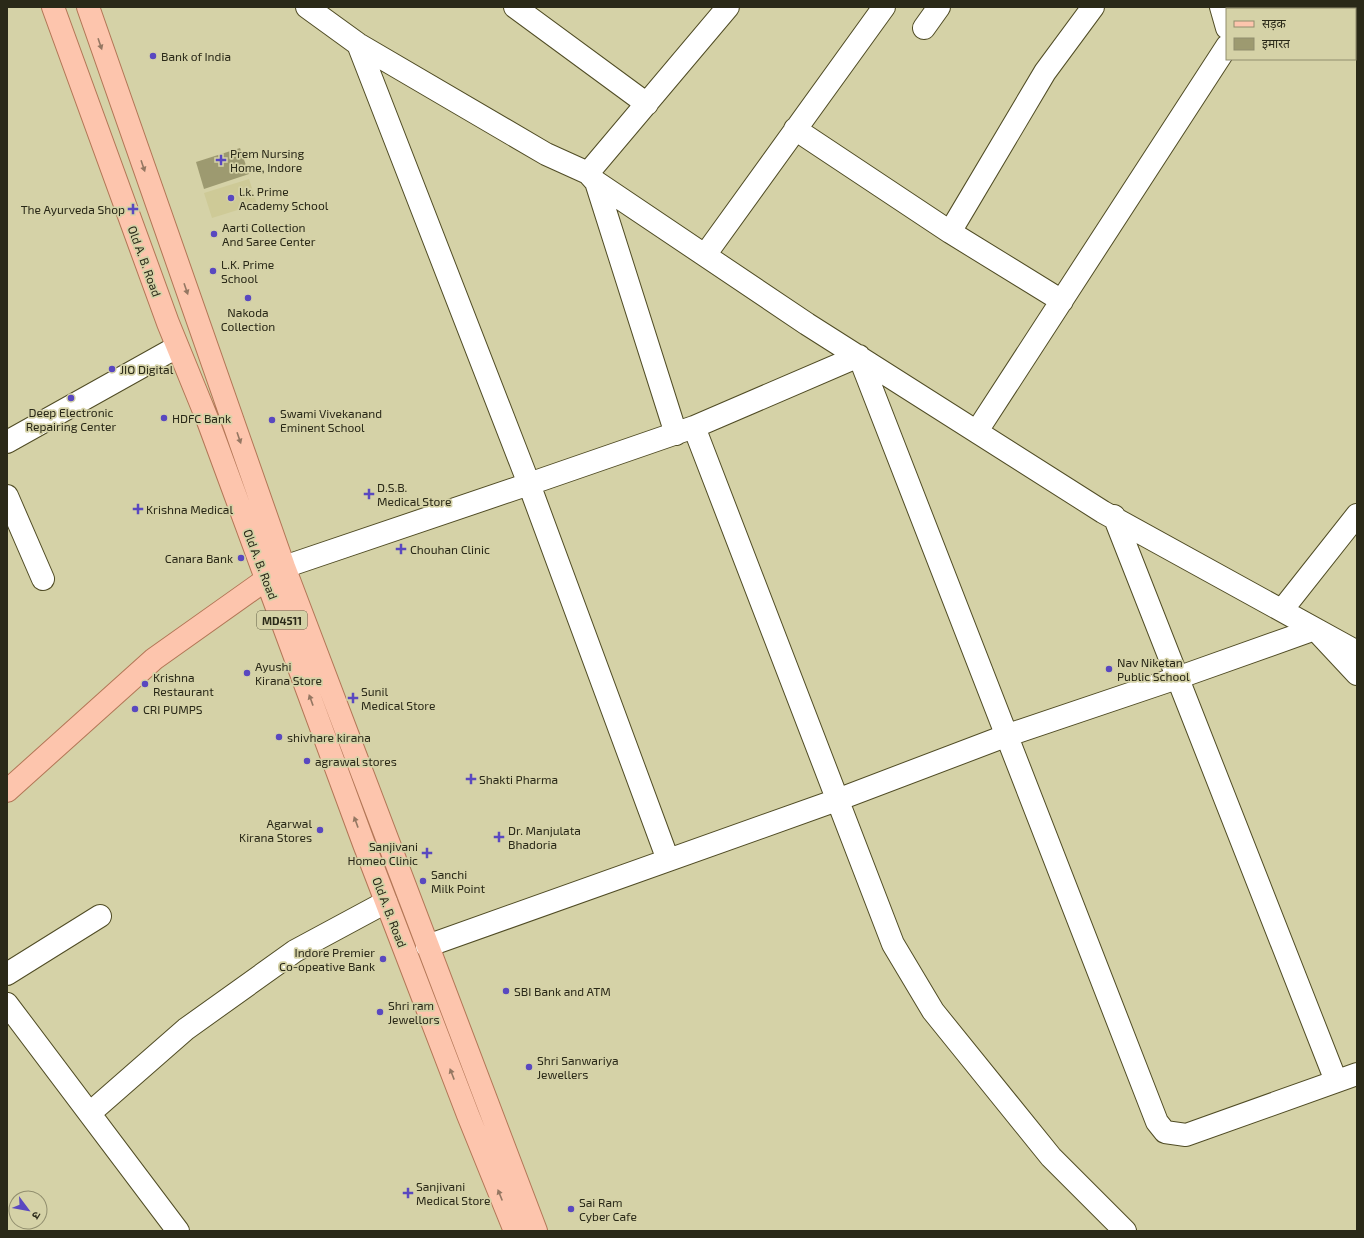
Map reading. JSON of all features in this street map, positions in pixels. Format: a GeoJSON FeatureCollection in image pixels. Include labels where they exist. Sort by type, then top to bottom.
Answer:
{"type":"FeatureCollection","features":[{"type":"Feature","properties":{"kind":"main road","name":"Old A. B. Road"},"geometry":{"type":"LineString","coordinates":[[53,7],[177,347],[275,573],[427,946],[536,1231]]}},
{"type":"Feature","properties":{"kind":"main road","name":"Old A. B. Road"},"geometry":{"type":"LineString","coordinates":[[88,7],[275,573],[386,902],[515,1231]]}},
{"type":"Feature","properties":{"kind":"main road"},"geometry":{"type":"LineString","coordinates":[[7,791],[154,659],[275,573]]}},
{"type":"Feature","properties":{"kind":"street"},"geometry":{"type":"LineString","coordinates":[[307,7],[358,44],[546,154],[592,177],[705,255],[859,356],[1103,512],[1114,516],[1357,652]]}},
{"type":"Feature","properties":{"kind":"street"},"geometry":{"type":"LineString","coordinates":[[515,7],[647,104]]}},
{"type":"Feature","properties":{"kind":"street"},"geometry":{"type":"LineString","coordinates":[[592,177],[647,104],[728,7]]}},
{"type":"Feature","properties":{"kind":"street"},"geometry":{"type":"LineString","coordinates":[[705,255],[795,128],[884,7]]}},
{"type":"Feature","properties":{"kind":"street"},"geometry":{"type":"LineString","coordinates":[[924,28],[939,7]]}},
{"type":"Feature","properties":{"kind":"street"},"geometry":{"type":"LineString","coordinates":[[950,232],[1045,72],[1093,7]]}},
{"type":"Feature","properties":{"kind":"street"},"geometry":{"type":"LineString","coordinates":[[1221,7],[1226,24]]}},
{"type":"Feature","properties":{"kind":"street"},"geometry":{"type":"LineString","coordinates":[[358,44],[529,484],[668,860]]}},
{"type":"Feature","properties":{"kind":"street"},"geometry":{"type":"LineString","coordinates":[[977,431],[1226,48]]}},
{"type":"Feature","properties":{"kind":"street"},"geometry":{"type":"LineString","coordinates":[[795,128],[950,232],[1062,301]]}},
{"type":"Feature","properties":{"kind":"street"},"geometry":{"type":"LineString","coordinates":[[592,177],[685,431],[838,800],[893,944],[933,1011],[1051,1157],[1125,1231]]}},
{"type":"Feature","properties":{"kind":"street"},"geometry":{"type":"LineString","coordinates":[[7,442],[177,347]]}},
{"type":"Feature","properties":{"kind":"street"},"geometry":{"type":"LineString","coordinates":[[275,573],[685,431],[859,356]]}},
{"type":"Feature","properties":{"kind":"street"},"geometry":{"type":"LineString","coordinates":[[859,356],[1008,735],[1157,1122],[1165,1132],[1186,1135],[1357,1074]]}},
{"type":"Feature","properties":{"kind":"street"},"geometry":{"type":"LineString","coordinates":[[7,496],[43,579]]}},
{"type":"Feature","properties":{"kind":"street"},"geometry":{"type":"LineString","coordinates":[[1282,610],[1357,515]]}},
{"type":"Feature","properties":{"kind":"street"},"geometry":{"type":"LineString","coordinates":[[1114,516],[1336,1082]]}},
{"type":"Feature","properties":{"kind":"street"},"geometry":{"type":"LineString","coordinates":[[427,946],[838,800],[1008,735],[1177,678],[1315,629]]}},
{"type":"Feature","properties":{"kind":"street"},"geometry":{"type":"LineString","coordinates":[[1315,629],[1357,674]]}},
{"type":"Feature","properties":{"kind":"street"},"geometry":{"type":"LineString","coordinates":[[90,1114],[186,1029],[295,951],[386,902]]}},
{"type":"Feature","properties":{"kind":"street"},"geometry":{"type":"LineString","coordinates":[[7,974],[100,916]]}},
{"type":"Feature","properties":{"kind":"street"},"geometry":{"type":"LineString","coordinates":[[7,1004],[178,1231]]}},
{"type":"Feature","properties":{"kind":"shaded area","name":"l.k. Prime Academy School"},"geometry":{"type":"Polygon","coordinates":[[[249,179],[257,204],[212,218],[204,193],[249,179]]]}},
{"type":"Feature","properties":{"kind":"building"},"geometry":{"type":"Polygon","coordinates":[[[240,148],[249,174],[204,189],[196,162],[240,148]]]}},
{"type":"Feature","properties":{"kind":"place","name":"Bank of India"},"geometry":{"type":"Point","coordinates":[153,56]}},
{"type":"Feature","properties":{"kind":"place","name":"Prem Nursing Home, Indore"},"geometry":{"type":"Point","coordinates":[221,160]}},
{"type":"Feature","properties":{"kind":"place","name":"l.k. Prime Academy School"},"geometry":{"type":"Point","coordinates":[231,198]}},
{"type":"Feature","properties":{"kind":"place","name":"The Ayurveda Shop"},"geometry":{"type":"Point","coordinates":[133,209]}},
{"type":"Feature","properties":{"kind":"place","name":"Aarti Collection And Saree Center"},"geometry":{"type":"Point","coordinates":[214,234]}},
{"type":"Feature","properties":{"kind":"place","name":"L.K. Prime School"},"geometry":{"type":"Point","coordinates":[213,271]}},
{"type":"Feature","properties":{"kind":"place","name":"Nakoda Collection"},"geometry":{"type":"Point","coordinates":[248,298]}},
{"type":"Feature","properties":{"kind":"place","name":"JIO Digital"},"geometry":{"type":"Point","coordinates":[112,369]}},
{"type":"Feature","properties":{"kind":"place","name":"Deep Electronic Repairing Center"},"geometry":{"type":"Point","coordinates":[71,398]}},
{"type":"Feature","properties":{"kind":"place","name":"HDFC Bank"},"geometry":{"type":"Point","coordinates":[164,418]}},
{"type":"Feature","properties":{"kind":"place","name":"Swami Vivekanand Eminent School"},"geometry":{"type":"Point","coordinates":[272,420]}},
{"type":"Feature","properties":{"kind":"place","name":"D.S.B. Medical Store"},"geometry":{"type":"Point","coordinates":[369,494]}},
{"type":"Feature","properties":{"kind":"place","name":"Krishna Medical"},"geometry":{"type":"Point","coordinates":[138,509]}},
{"type":"Feature","properties":{"kind":"place","name":"Chouhan Clinic"},"geometry":{"type":"Point","coordinates":[401,549]}},
{"type":"Feature","properties":{"kind":"place","name":"Canara Bank"},"geometry":{"type":"Point","coordinates":[241,558]}},
{"type":"Feature","properties":{"kind":"place","name":"Nav Niketan Public School"},"geometry":{"type":"Point","coordinates":[1109,669]}},
{"type":"Feature","properties":{"kind":"place","name":"Ayushi Kirana Store"},"geometry":{"type":"Point","coordinates":[247,673]}},
{"type":"Feature","properties":{"kind":"place","name":"Krishna Restaurant"},"geometry":{"type":"Point","coordinates":[145,684]}},
{"type":"Feature","properties":{"kind":"place","name":"Sunil Medical Store"},"geometry":{"type":"Point","coordinates":[353,698]}},
{"type":"Feature","properties":{"kind":"place","name":"CRI PUMPS"},"geometry":{"type":"Point","coordinates":[135,709]}},
{"type":"Feature","properties":{"kind":"place","name":"shivhare kirana"},"geometry":{"type":"Point","coordinates":[279,737]}},
{"type":"Feature","properties":{"kind":"place","name":"agrawal stores"},"geometry":{"type":"Point","coordinates":[307,761]}},
{"type":"Feature","properties":{"kind":"place","name":"Shakti Pharma"},"geometry":{"type":"Point","coordinates":[471,779]}},
{"type":"Feature","properties":{"kind":"place","name":"Agarwal Kirana Stores"},"geometry":{"type":"Point","coordinates":[320,830]}},
{"type":"Feature","properties":{"kind":"place","name":"Dr. Manjulata Bhadoria"},"geometry":{"type":"Point","coordinates":[499,837]}},
{"type":"Feature","properties":{"kind":"place","name":"Sanjivani Homeo Clinic"},"geometry":{"type":"Point","coordinates":[427,853]}},
{"type":"Feature","properties":{"kind":"place","name":"Sanchi Milk Point"},"geometry":{"type":"Point","coordinates":[423,881]}},
{"type":"Feature","properties":{"kind":"place","name":"Indore Premier Co-opeative Bank"},"geometry":{"type":"Point","coordinates":[383,959]}},
{"type":"Feature","properties":{"kind":"place","name":"SBI Bank and ATM"},"geometry":{"type":"Point","coordinates":[506,991]}},
{"type":"Feature","properties":{"kind":"place","name":"Shri ram Jewellors"},"geometry":{"type":"Point","coordinates":[380,1012]}},
{"type":"Feature","properties":{"kind":"place","name":"Shri Sanwariya Jewellers"},"geometry":{"type":"Point","coordinates":[529,1067]}},
{"type":"Feature","properties":{"kind":"place","name":"Sanjivani Medical Store"},"geometry":{"type":"Point","coordinates":[408,1193]}},
{"type":"Feature","properties":{"kind":"place","name":"Sai Ram Cyber Cafe"},"geometry":{"type":"Point","coordinates":[571,1209]}}]}
